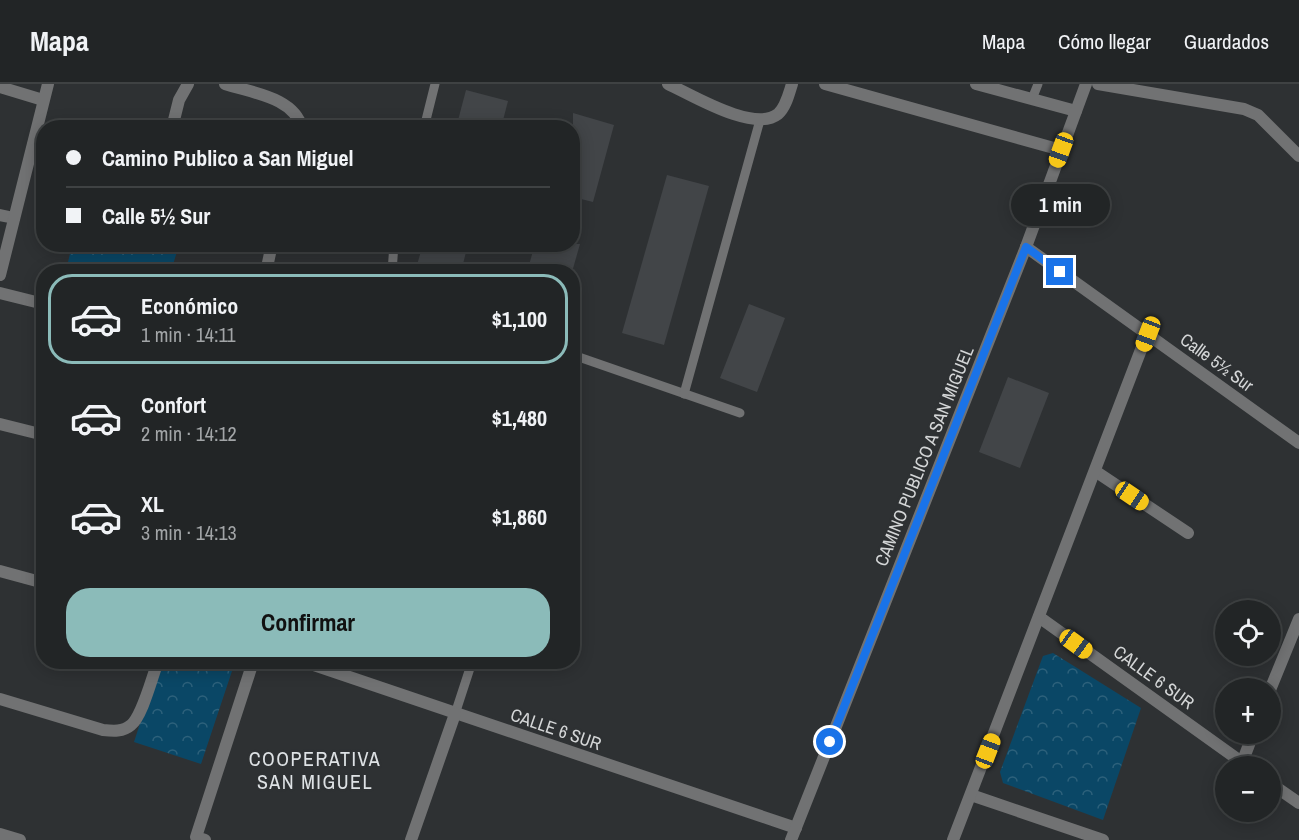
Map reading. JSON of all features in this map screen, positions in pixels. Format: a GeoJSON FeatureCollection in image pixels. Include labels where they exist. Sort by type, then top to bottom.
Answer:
{"type":"FeatureCollection","features":[{"type":"Feature","properties":{"kind":"street"},"geometry":{"type":"LineString","coordinates":[[39,120],[48,84]]}},
{"type":"Feature","properties":{"kind":"street"},"geometry":{"type":"LineString","coordinates":[[174,120],[179,100],[188,84]]}},
{"type":"Feature","properties":{"kind":"street"},"geometry":{"type":"LineString","coordinates":[[225,84],[289,105],[299,120]]}},
{"type":"Feature","properties":{"kind":"street"},"geometry":{"type":"LineString","coordinates":[[668,84],[739,116],[760,120],[778,114],[792,84]]}},
{"type":"Feature","properties":{"kind":"street"},"geometry":{"type":"LineString","coordinates":[[825,84],[1061,150]]}},
{"type":"Feature","properties":{"kind":"street"},"geometry":{"type":"LineString","coordinates":[[976,84],[1076,111]]}},
{"type":"Feature","properties":{"kind":"street","name":"CAMINO PUBLICO A SAN MIGUEL"},"geometry":{"type":"LineString","coordinates":[[793,834],[1026,247],[1086,84]]}},
{"type":"Feature","properties":{"kind":"street"},"geometry":{"type":"LineString","coordinates":[[1098,84],[1244,109],[1258,115],[1299,156]]}},
{"type":"Feature","properties":{"kind":"street"},"geometry":{"type":"LineString","coordinates":[[0,87],[43,100]]}},
{"type":"Feature","properties":{"kind":"street"},"geometry":{"type":"LineString","coordinates":[[0,275],[36,133]]}},
{"type":"Feature","properties":{"kind":"street"},"geometry":{"type":"LineString","coordinates":[[31,157],[36,158]]}},
{"type":"Feature","properties":{"kind":"street"},"geometry":{"type":"LineString","coordinates":[[0,215],[14,218]]}},
{"type":"Feature","properties":{"kind":"street","name":"Calle 5½ Sur"},"geometry":{"type":"LineString","coordinates":[[1026,247],[1299,443]]}},
{"type":"Feature","properties":{"kind":"street"},"geometry":{"type":"LineString","coordinates":[[0,294],[36,302]]}},
{"type":"Feature","properties":{"kind":"street"},"geometry":{"type":"LineString","coordinates":[[953,840],[1148,334]]}},
{"type":"Feature","properties":{"kind":"street"},"geometry":{"type":"LineString","coordinates":[[0,424],[36,433]]}},
{"type":"Feature","properties":{"kind":"street"},"geometry":{"type":"LineString","coordinates":[[1095,471],[1188,533]]}},
{"type":"Feature","properties":{"kind":"street"},"geometry":{"type":"LineString","coordinates":[[0,571],[36,581]]}},
{"type":"Feature","properties":{"kind":"street","name":"CALLE 6 SUR"},"geometry":{"type":"LineString","coordinates":[[1039,617],[1232,756]]}},
{"type":"Feature","properties":{"kind":"street"},"geometry":{"type":"LineString","coordinates":[[1275,678],[1299,619]]}},
{"type":"Feature","properties":{"kind":"street"},"geometry":{"type":"LineString","coordinates":[[0,699],[103,730],[119,731],[132,724],[155,669]]}},
{"type":"Feature","properties":{"kind":"street"},"geometry":{"type":"LineString","coordinates":[[205,840],[196,837],[251,669]]}},
{"type":"Feature","properties":{"kind":"street","name":"CALLE 6 SUR"},"geometry":{"type":"LineString","coordinates":[[325,669],[793,834]]}},
{"type":"Feature","properties":{"kind":"street"},"geometry":{"type":"LineString","coordinates":[[411,840],[455,714]]}},
{"type":"Feature","properties":{"kind":"street"},"geometry":{"type":"LineString","coordinates":[[1281,791],[1299,803]]}},
{"type":"Feature","properties":{"kind":"street"},"geometry":{"type":"LineString","coordinates":[[971,795],[1103,840]]}},
{"type":"Feature","properties":{"kind":"street"},"geometry":{"type":"LineString","coordinates":[[0,834],[20,840]]}},
{"type":"Feature","properties":{"kind":"lane"},"geometry":{"type":"LineString","coordinates":[[426,120],[435,84]]}},
{"type":"Feature","properties":{"kind":"lane"},"geometry":{"type":"LineString","coordinates":[[1032,99],[1038,84]]}},
{"type":"Feature","properties":{"kind":"lane"},"geometry":{"type":"LineString","coordinates":[[684,394],[760,120]]}},
{"type":"Feature","properties":{"kind":"lane"},"geometry":{"type":"LineString","coordinates":[[580,357],[740,413]]}},
{"type":"Feature","properties":{"kind":"lane"},"geometry":{"type":"LineString","coordinates":[[455,714],[470,669]]}},
{"type":"Feature","properties":{"kind":"green space"},"geometry":{"type":"Polygon","coordinates":[[[70,252],[177,252],[173,264],[68,264],[70,252]]]}},
{"type":"Feature","properties":{"kind":"green space"},"geometry":{"type":"Polygon","coordinates":[[[1053,653],[1141,708],[1103,820],[1003,783],[1000,772],[1043,656],[1053,653]]]}},
{"type":"Feature","properties":{"kind":"green space"},"geometry":{"type":"Polygon","coordinates":[[[158,669],[233,669],[201,764],[134,742],[158,669]]]}},
{"type":"Feature","properties":{"kind":"building"},"geometry":{"type":"Polygon","coordinates":[[[466,90],[508,101],[503,120],[458,120],[466,90]]]}},
{"type":"Feature","properties":{"kind":"building"},"geometry":{"type":"Polygon","coordinates":[[[573,113],[614,125],[593,202],[580,199],[580,120],[573,120],[573,113]]]}},
{"type":"Feature","properties":{"kind":"building"},"geometry":{"type":"Polygon","coordinates":[[[667,175],[709,186],[664,345],[622,333],[667,175]]]}},
{"type":"Feature","properties":{"kind":"building"},"geometry":{"type":"Polygon","coordinates":[[[421,252],[466,252],[463,264],[417,264],[421,252]]]}},
{"type":"Feature","properties":{"kind":"building"},"geometry":{"type":"Polygon","coordinates":[[[533,252],[578,252],[574,264],[529,264],[533,252]]]}},
{"type":"Feature","properties":{"kind":"building"},"geometry":{"type":"Polygon","coordinates":[[[749,304],[785,318],[757,392],[720,378],[749,304]]]}},
{"type":"Feature","properties":{"kind":"building"},"geometry":{"type":"Polygon","coordinates":[[[1008,377],[1049,393],[1020,468],[979,452],[1008,377]]]}},
{"type":"Feature","properties":{"kind":"district","name":"COOPERATIVA SAN MIGUEL"},"geometry":{"type":"Point","coordinates":[315,770]}},
{"type":"Feature","properties":{"kind":"route"},"geometry":{"type":"LineString","coordinates":[[830,742],[1026,247],[1060,272]]}}]}
